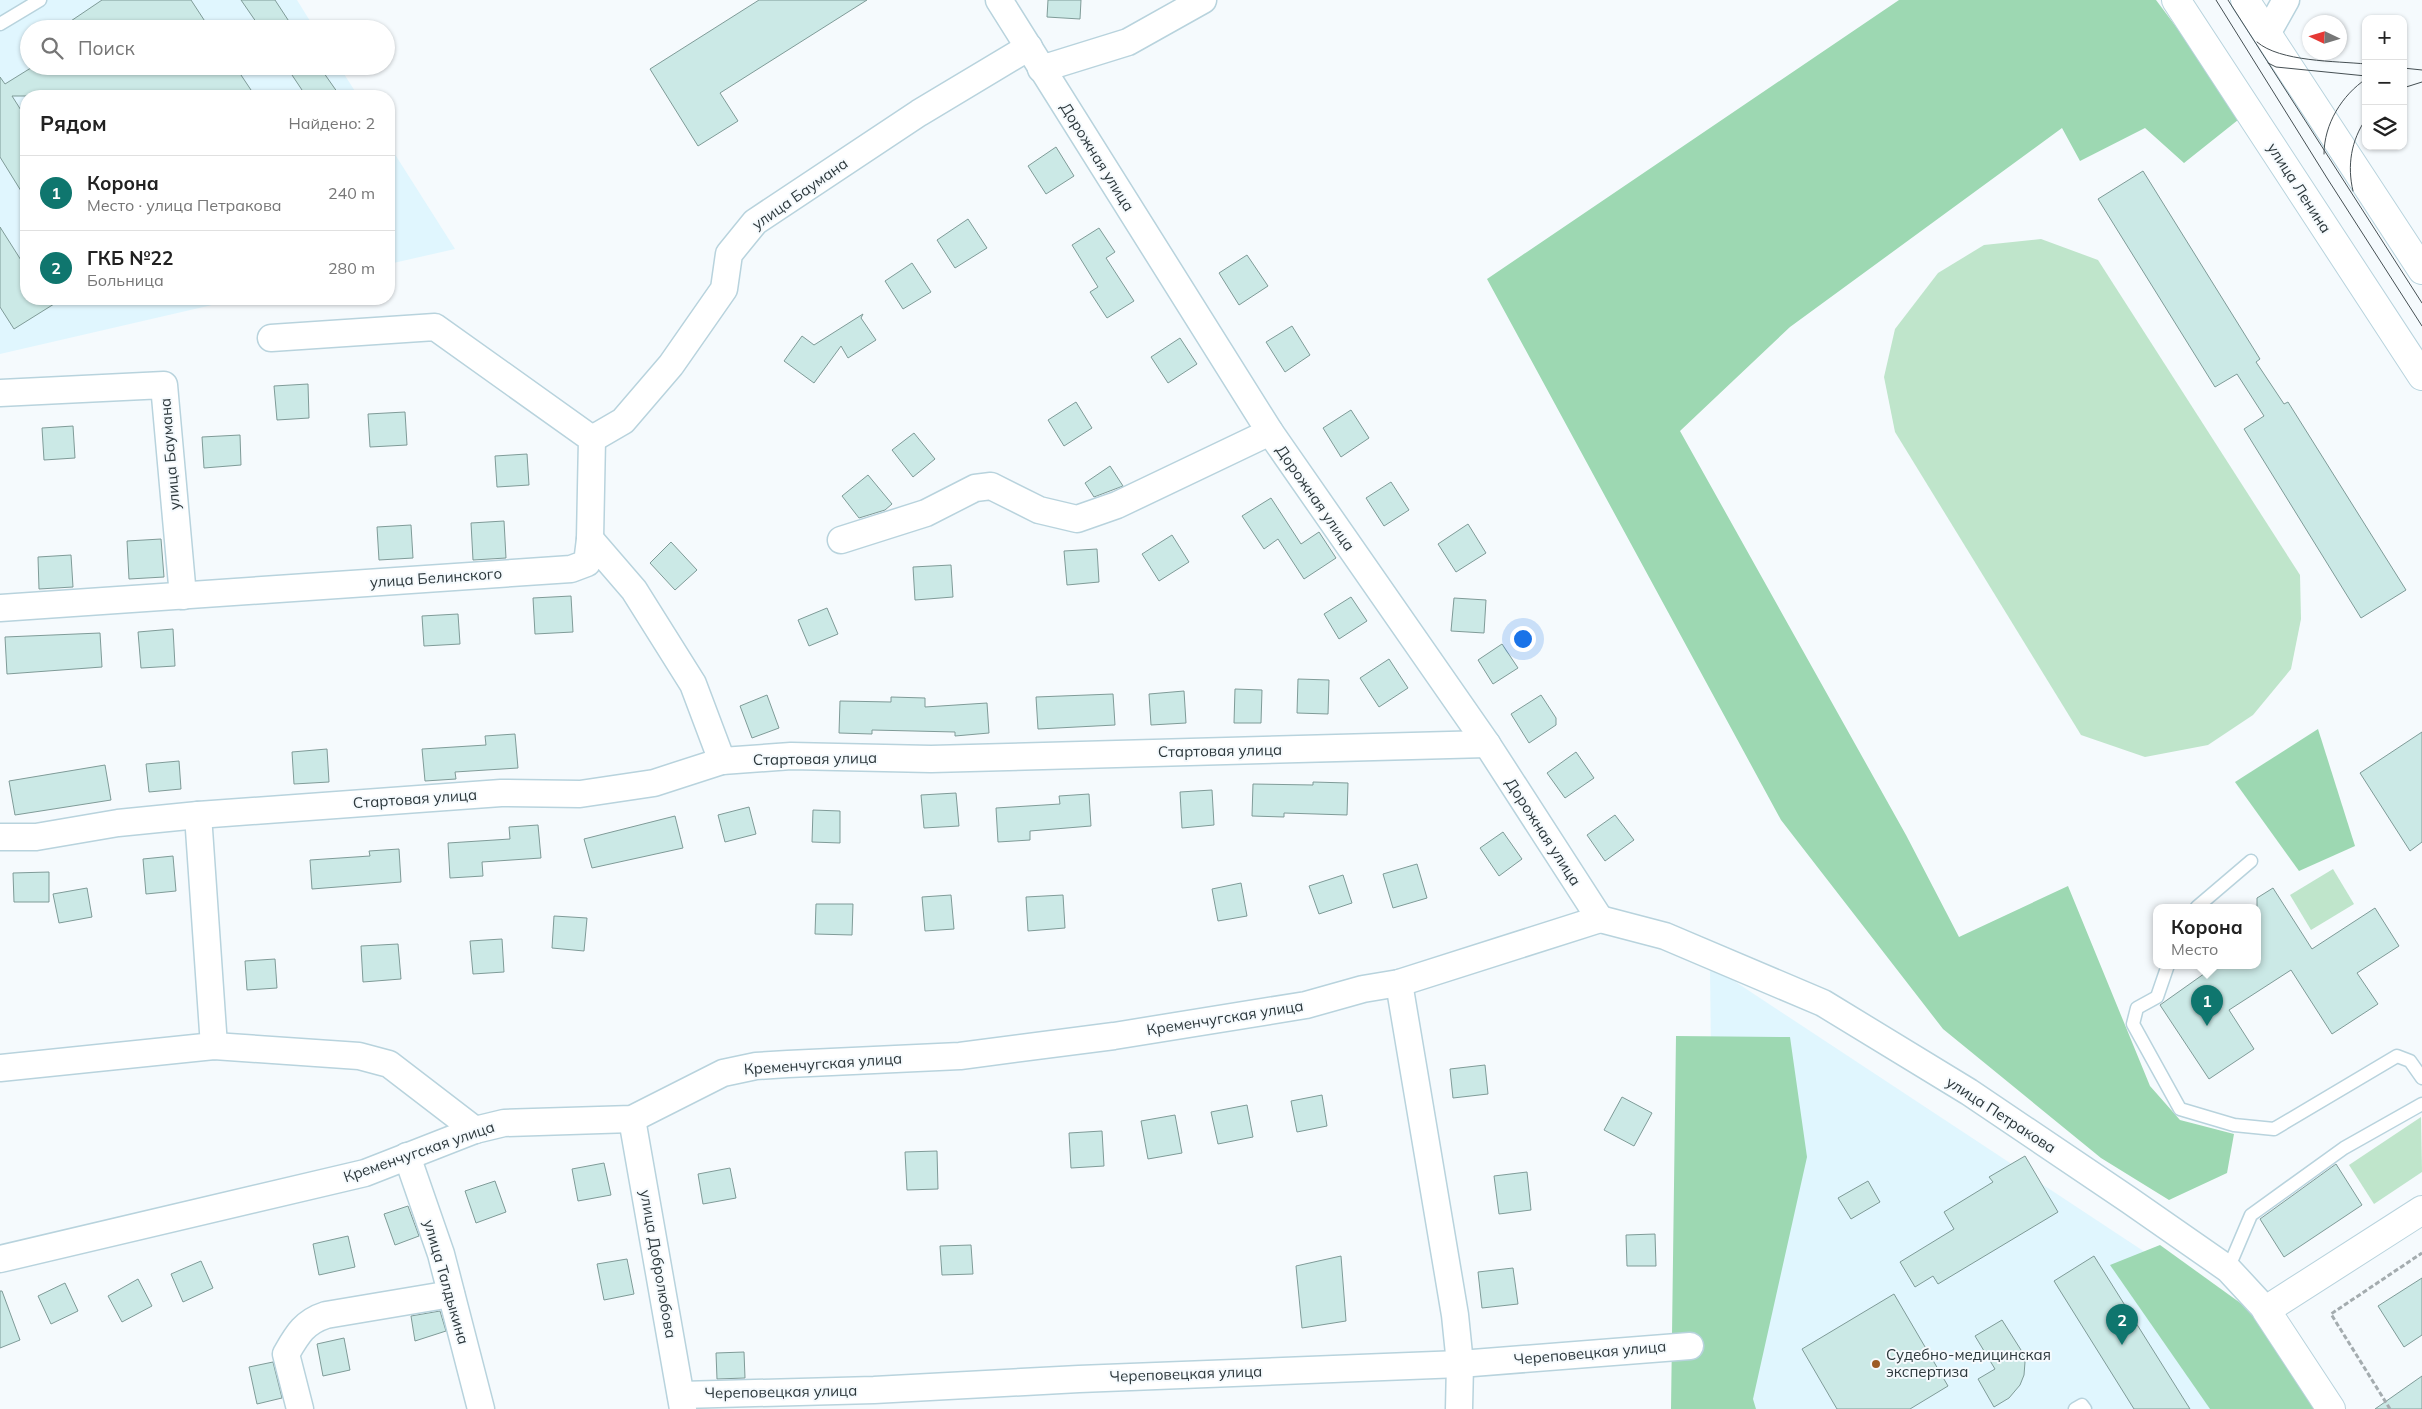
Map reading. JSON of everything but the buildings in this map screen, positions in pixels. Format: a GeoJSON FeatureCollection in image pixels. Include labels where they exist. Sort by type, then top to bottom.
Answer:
{"type":"FeatureCollection","features":[{"type":"Feature","properties":{"kind":"main road","name":"улица Ленина"},"geometry":{"type":"LineString","coordinates":[[2176,0],[2422,376]]}},
{"type":"Feature","properties":{"kind":"main road"},"geometry":{"type":"LineString","coordinates":[[2245,0],[2268,32],[2422,270]]}},
{"type":"Feature","properties":{"kind":"main road"},"geometry":{"type":"LineString","coordinates":[[2266,1310],[2422,1210]]}},
{"type":"Feature","properties":{"kind":"main road","name":"улица Петракова"},"geometry":{"type":"LineString","coordinates":[[2266,1310],[2331,1409]]}},
{"type":"Feature","properties":{"kind":"street","name":"Дорожная улица"},"geometry":{"type":"LineString","coordinates":[[999,0],[1270,432],[1487,744],[1600,919]]}},
{"type":"Feature","properties":{"kind":"street","name":"улица Баумана"},"geometry":{"type":"LineString","coordinates":[[592,439],[623,421],[671,365],[724,289],[729,254],[755,222],[919,113],[1035,58],[1128,42],[1202,0]]}},
{"type":"Feature","properties":{"kind":"street"},"geometry":{"type":"LineString","coordinates":[[2268,32],[2286,0]]}},
{"type":"Feature","properties":{"kind":"street"},"geometry":{"type":"LineString","coordinates":[[271,338],[435,327],[592,439],[590,539],[634,590],[693,684],[722,762]]}},
{"type":"Feature","properties":{"kind":"street","name":"улица Баумана"},"geometry":{"type":"LineString","coordinates":[[0,394],[164,385],[183,596]]}},
{"type":"Feature","properties":{"kind":"street"},"geometry":{"type":"LineString","coordinates":[[841,540],[926,513],[975,488],[990,486],[1040,510],[1077,519],[1116,504],[1270,432]]}},
{"type":"Feature","properties":{"kind":"street","name":"улица Белинского"},"geometry":{"type":"LineString","coordinates":[[0,608],[571,569],[587,563],[590,539]]}},
{"type":"Feature","properties":{"kind":"street","name":"Стартовая улица"},"geometry":{"type":"LineString","coordinates":[[0,836],[36,836],[118,823],[198,815],[501,793],[580,794],[654,782],[722,762],[791,756],[931,759],[1487,744]]}},
{"type":"Feature","properties":{"kind":"street"},"geometry":{"type":"LineString","coordinates":[[198,815],[214,1046]]}},
{"type":"Feature","properties":{"kind":"street","name":"Кременчугская улица"},"geometry":{"type":"LineString","coordinates":[[0,1259],[365,1173],[475,1130],[504,1123],[632,1119],[723,1072],[756,1066],[960,1056],[1105,1038],[1306,1006],[1363,990],[1399,983],[1600,919]]}},
{"type":"Feature","properties":{"kind":"street","name":"улица Петракова"},"geometry":{"type":"LineString","coordinates":[[1600,919],[1666,936],[1823,1003],[1969,1092],[2228,1269],[2266,1310]]}},
{"type":"Feature","properties":{"kind":"street"},"geometry":{"type":"LineString","coordinates":[[1399,983],[1456,1315],[1460,1364],[1459,1409]]}},
{"type":"Feature","properties":{"kind":"street"},"geometry":{"type":"LineString","coordinates":[[0,1068],[214,1046],[359,1056],[389,1064],[475,1130]]}},
{"type":"Feature","properties":{"kind":"street","name":"улица Добролюбова"},"geometry":{"type":"LineString","coordinates":[[632,1119],[682,1402]]}},
{"type":"Feature","properties":{"kind":"street","name":"улица Талдыкина"},"geometry":{"type":"LineString","coordinates":[[407,1156],[441,1254],[481,1409]]}},
{"type":"Feature","properties":{"kind":"street"},"geometry":{"type":"LineString","coordinates":[[300,1409],[286,1354],[300,1330],[312,1319],[451,1294]]}},
{"type":"Feature","properties":{"kind":"street","name":"Череповецкая улица"},"geometry":{"type":"LineString","coordinates":[[682,1402],[1078,1379],[1460,1364],[1690,1346]]}},
{"type":"Feature","properties":{"kind":"lane"},"geometry":{"type":"LineString","coordinates":[[0,24],[40,0]]}},
{"type":"Feature","properties":{"kind":"lane"},"geometry":{"type":"LineString","coordinates":[[2201,904],[2251,861]]}},
{"type":"Feature","properties":{"kind":"lane"},"geometry":{"type":"LineString","coordinates":[[2167,969],[2157,997],[2137,1008],[2133,1024],[2180,1109],[2234,1124],[2274,1129],[2397,1056],[2410,1061],[2422,1078]]}},
{"type":"Feature","properties":{"kind":"lane"},"geometry":{"type":"LineString","coordinates":[[2228,1269],[2251,1215],[2344,1148],[2422,1104]]}},
{"type":"Feature","properties":{"kind":"lane"},"geometry":{"type":"LineString","coordinates":[[2075,1409],[2082,1405],[2085,1409]]}},
{"type":"Feature","properties":{"kind":"path"},"geometry":{"type":"LineString","coordinates":[[2390,1409],[2330,1314],[2422,1253]]}},
{"type":"Feature","properties":{"kind":"shaded area"},"geometry":{"type":"Polygon","coordinates":[[[0,0],[297,0],[309,20],[20,20],[20,75],[345,75],[354,90],[20,90],[20,305],[212,305],[0,354],[0,0]]]}},
{"type":"Feature","properties":{"kind":"shaded area"},"geometry":{"type":"Polygon","coordinates":[[[395,154],[455,249],[395,263],[395,154]]]}},
{"type":"Feature","properties":{"kind":"shaded area"},"geometry":{"type":"Polygon","coordinates":[[[1710,965],[2254,1324],[2310,1409],[1715,1409],[1710,965]]]}},
{"type":"Feature","properties":{"kind":"green space"},"geometry":{"type":"Polygon","coordinates":[[[1899,0],[2156,0],[2243,116],[2184,163],[2145,128],[2080,161],[2062,128],[1790,327],[1680,431],[1906,835],[1959,937],[2068,886],[2150,1086],[2180,1120],[2234,1134],[2227,1173],[2169,1200],[2101,1158],[1943,1029],[1781,820],[1487,279],[1899,0]]]}},
{"type":"Feature","properties":{"kind":"green space"},"geometry":{"type":"Polygon","coordinates":[[[2041,239],[2098,260],[2300,575],[2301,619],[2291,669],[2253,715],[2208,745],[2145,757],[2081,735],[1895,432],[1884,377],[1895,329],[1938,273],[1984,245],[2041,239]]]}},
{"type":"Feature","properties":{"kind":"green space"},"geometry":{"type":"Polygon","coordinates":[[[2318,729],[2355,846],[2299,871],[2235,782],[2318,729]]]}},
{"type":"Feature","properties":{"kind":"green space"},"geometry":{"type":"Polygon","coordinates":[[[2333,869],[2354,904],[2311,930],[2290,895],[2333,869]]]}},
{"type":"Feature","properties":{"kind":"green space"},"geometry":{"type":"Polygon","coordinates":[[[1676,1036],[1790,1037],[1807,1157],[1753,1399],[1756,1409],[1671,1409],[1676,1036]]]}},
{"type":"Feature","properties":{"kind":"green space"},"geometry":{"type":"Polygon","coordinates":[[[2421,1117],[2422,1172],[2374,1204],[2349,1165],[2421,1117]]]}},
{"type":"Feature","properties":{"kind":"green space"},"geometry":{"type":"Polygon","coordinates":[[[2160,1245],[2257,1315],[2316,1409],[2210,1409],[2110,1265],[2160,1245]]]}},
{"type":"Feature","properties":{"kind":"tram line"},"geometry":{"type":"LineString","coordinates":[[2216,0],[2422,326]]}},
{"type":"Feature","properties":{"kind":"tram line"},"geometry":{"type":"LineString","coordinates":[[2228,0],[2422,303]]}},
{"type":"Feature","properties":{"kind":"tram line"},"geometry":{"type":"LineString","coordinates":[[2257,42],[2267,49],[2294,57],[2362,64]]}},
{"type":"Feature","properties":{"kind":"tram line"},"geometry":{"type":"LineString","coordinates":[[2268,63],[2276,67],[2362,76]]}},
{"type":"Feature","properties":{"kind":"tram line"},"geometry":{"type":"LineString","coordinates":[[2407,68],[2422,70]]}},
{"type":"Feature","properties":{"kind":"tram line"},"geometry":{"type":"LineString","coordinates":[[2324,154],[2327,132],[2336,111],[2349,93],[2362,82]]}},
{"type":"Feature","properties":{"kind":"tram line"},"geometry":{"type":"LineString","coordinates":[[2407,87],[2422,82]]}},
{"type":"Feature","properties":{"kind":"tram line"},"geometry":{"type":"LineString","coordinates":[[2353,191],[2350,172],[2352,154],[2362,125]]}},
{"type":"Feature","properties":{"kind":"place","name":"Корона"},"geometry":{"type":"Point","coordinates":[2207,1026]}},
{"type":"Feature","properties":{"kind":"place","name":"ГКБ №22"},"geometry":{"type":"Point","coordinates":[2122,1345]}},
{"type":"Feature","properties":{"kind":"place","name":"Судебно-медицинская экспертиза"},"geometry":{"type":"Point","coordinates":[1876,1364]}}]}
